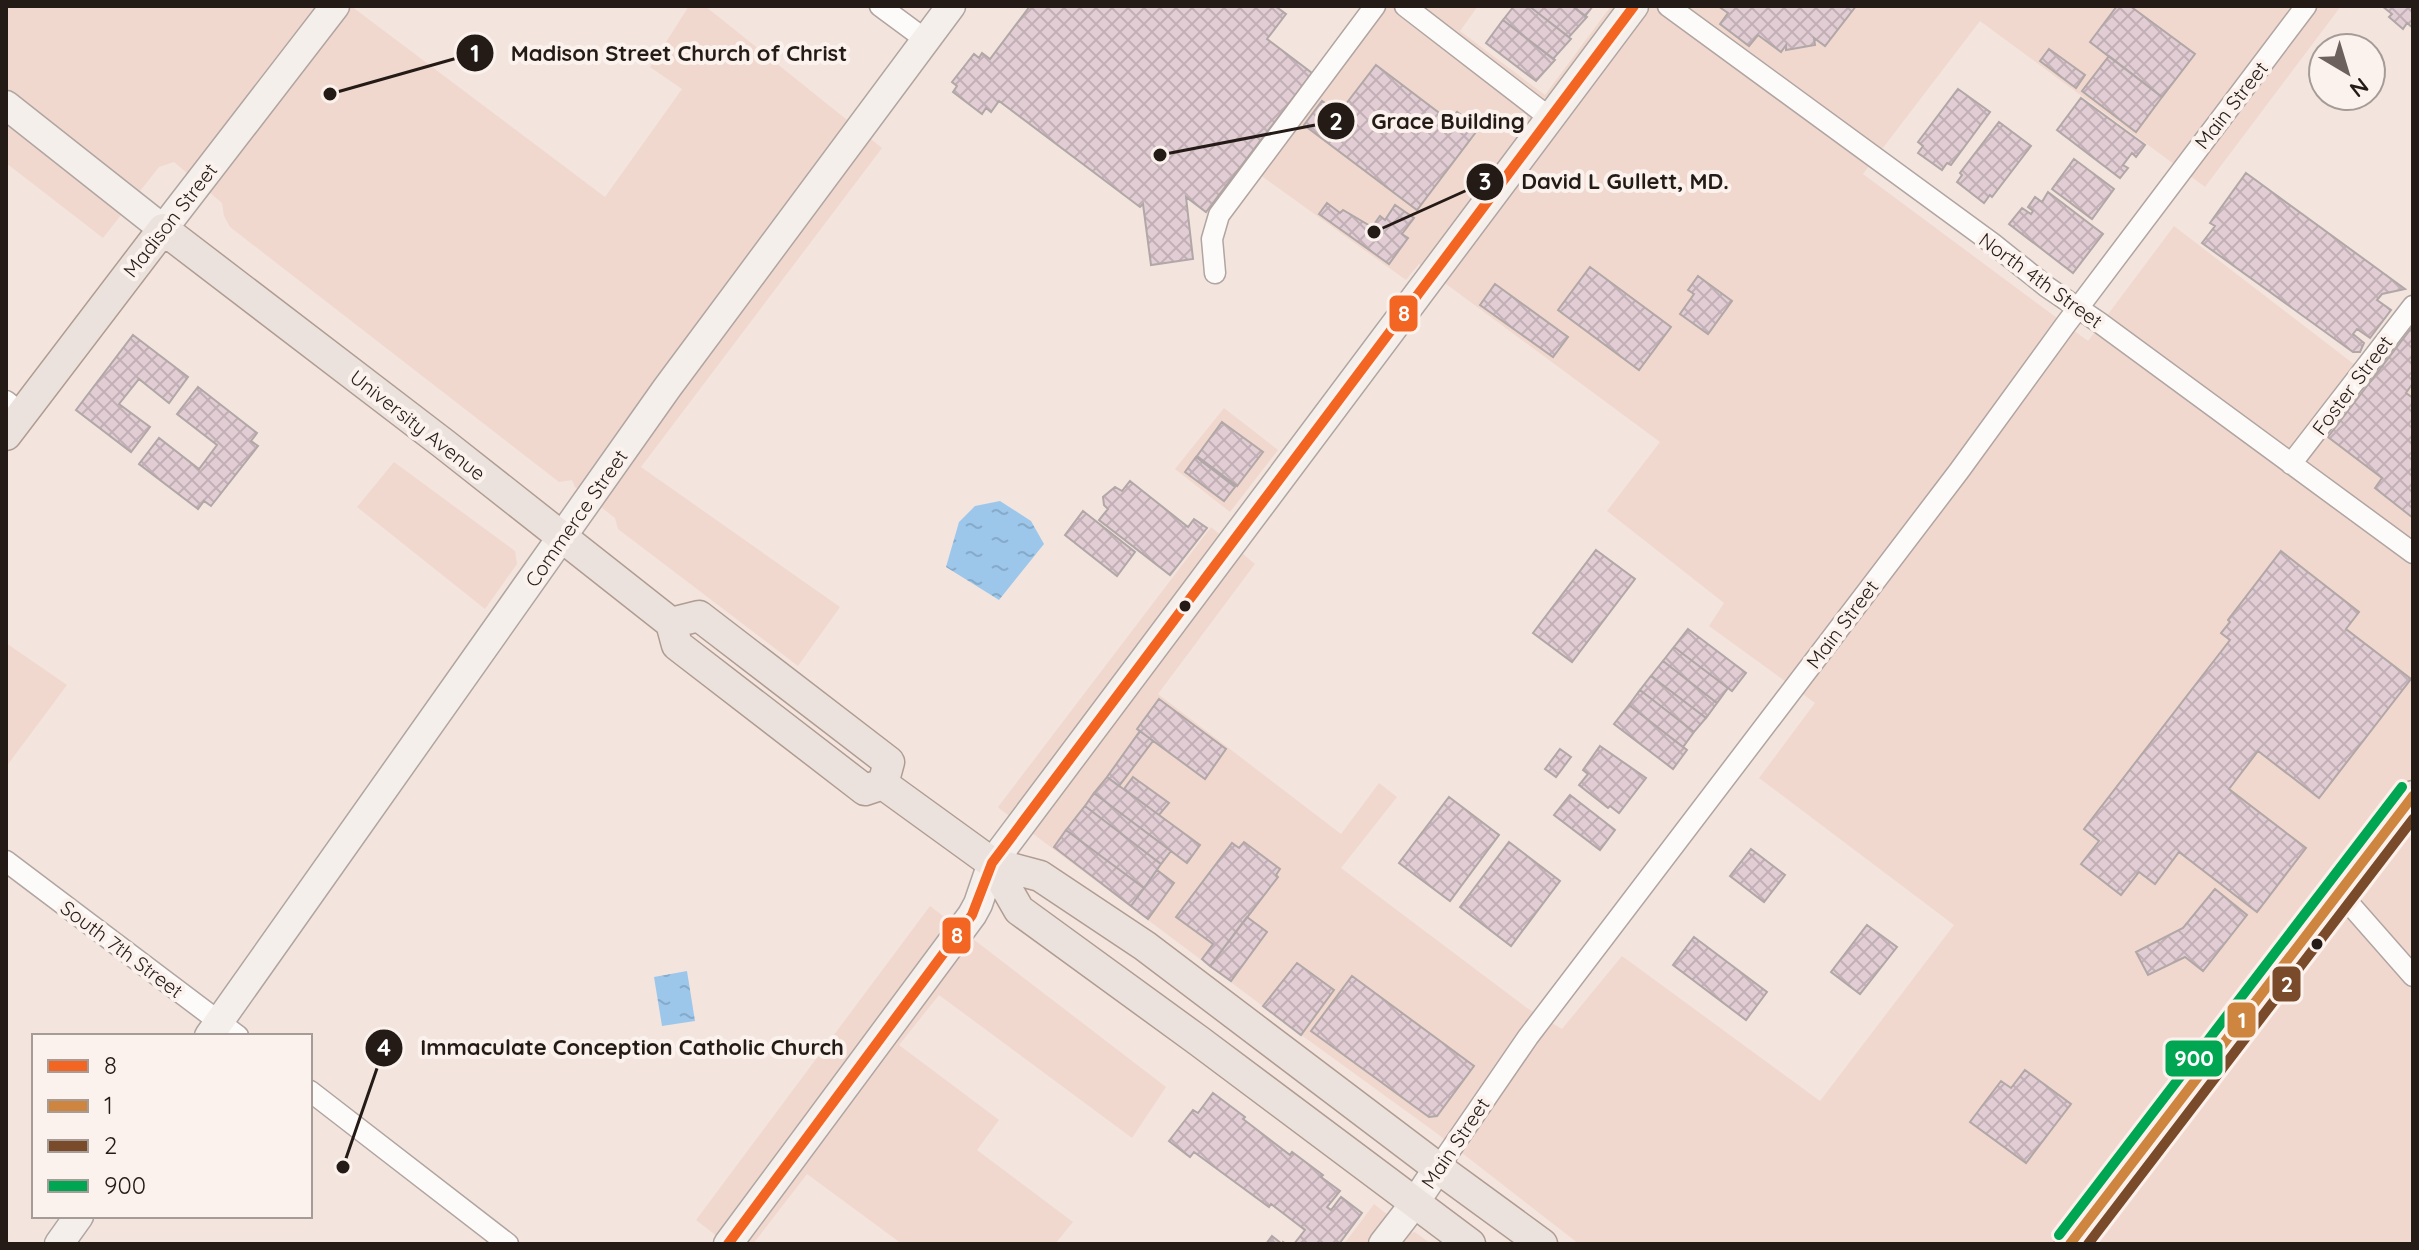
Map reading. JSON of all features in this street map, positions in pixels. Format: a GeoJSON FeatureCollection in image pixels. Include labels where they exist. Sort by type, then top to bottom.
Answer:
{"type":"FeatureCollection","features":[{"type":"Feature","properties":{"kind":"main road","name":"Madison Street"},"geometry":{"type":"LineString","coordinates":[[11,417],[163,229]]}},
{"type":"Feature","properties":{"kind":"main road","name":"University Avenue"},"geometry":{"type":"LineString","coordinates":[[163,229],[671,623],[677,645],[865,790],[883,784],[992,863],[1040,876],[1145,946],[1542,1244]]}},
{"type":"Feature","properties":{"kind":"main road"},"geometry":{"type":"LineString","coordinates":[[2070,1244],[2413,796]]}},
{"type":"Feature","properties":{"kind":"main road","name":"University Avenue"},"geometry":{"type":"LineString","coordinates":[[992,863],[1019,910],[1470,1244]]}},
{"type":"Feature","properties":{"kind":"street","name":"Madison Street"},"geometry":{"type":"LineString","coordinates":[[163,229],[335,6]]}},
{"type":"Feature","properties":{"kind":"street"},"geometry":{"type":"LineString","coordinates":[[880,6],[926,40]]}},
{"type":"Feature","properties":{"kind":"street","name":"Commerce Street"},"geometry":{"type":"LineString","coordinates":[[222,1031],[667,388],[951,6]]}},
{"type":"Feature","properties":{"kind":"street"},"geometry":{"type":"LineString","coordinates":[[1215,273],[1212,239],[1219,215],[1375,6]]}},
{"type":"Feature","properties":{"kind":"street"},"geometry":{"type":"LineString","coordinates":[[1405,6],[1550,118]]}},
{"type":"Feature","properties":{"kind":"street"},"geometry":{"type":"LineString","coordinates":[[728,1244],[972,915],[992,863],[1634,6]]}},
{"type":"Feature","properties":{"kind":"street","name":"North 4th Street"},"geometry":{"type":"LineString","coordinates":[[1668,6],[2413,553]]}},
{"type":"Feature","properties":{"kind":"street","name":"Main Street"},"geometry":{"type":"LineString","coordinates":[[1383,1244],[1414,1204],[1528,1037],[1959,471],[2077,308],[2306,6]]}},
{"type":"Feature","properties":{"kind":"street"},"geometry":{"type":"LineString","coordinates":[[6,105],[163,229]]}},
{"type":"Feature","properties":{"kind":"street","name":"Foster Street"},"geometry":{"type":"LineString","coordinates":[[2291,464],[2413,306]]}},
{"type":"Feature","properties":{"kind":"street","name":"South 7th Street"},"geometry":{"type":"LineString","coordinates":[[6,861],[222,1031]]}},
{"type":"Feature","properties":{"kind":"street"},"geometry":{"type":"LineString","coordinates":[[2340,893],[2413,976]]}},
{"type":"Feature","properties":{"kind":"street"},"geometry":{"type":"LineString","coordinates":[[312,1093],[508,1244]]}},
{"type":"Feature","properties":{"kind":"street"},"geometry":{"type":"LineString","coordinates":[[59,1244],[78,1218]]}},
{"type":"Feature","properties":{"kind":"shaded area"},"geometry":{"type":"Polygon","coordinates":[[[6,6],[351,6],[605,197],[682,89],[650,67],[689,6],[705,6],[882,148],[641,467],[840,607],[798,666],[618,529],[615,518],[575,487],[572,480],[559,482],[230,227],[222,203],[174,162],[159,167],[103,238],[6,163],[6,6]]]}},
{"type":"Feature","properties":{"kind":"shaded area"},"geometry":{"type":"Polygon","coordinates":[[[1363,6],[1478,6],[1460,31],[1545,95],[1611,6],[2341,6],[2321,32],[2307,32],[2307,51],[2205,187],[1980,21],[1863,174],[2088,341],[2174,226],[2372,378],[2413,326],[2413,1244],[1579,1244],[1435,1132],[998,807],[1211,527],[1255,564],[1158,694],[1341,834],[1379,783],[1397,797],[1341,868],[1527,1008],[1562,1029],[1622,956],[1820,1101],[1954,925],[1759,778],[1815,703],[1709,626],[1724,603],[1607,511],[1660,442],[1419,264],[1406,280],[1245,164],[1363,6]]]}},
{"type":"Feature","properties":{"kind":"shaded area"},"geometry":{"type":"Polygon","coordinates":[[[1224,408],[1278,450],[1230,512],[1175,469],[1224,408]]]}},
{"type":"Feature","properties":{"kind":"shaded area"},"geometry":{"type":"Polygon","coordinates":[[[394,462],[515,551],[517,564],[485,609],[357,507],[394,462]]]}},
{"type":"Feature","properties":{"kind":"shaded area"},"geometry":{"type":"Polygon","coordinates":[[[6,643],[67,685],[6,767],[6,643]]]}},
{"type":"Feature","properties":{"kind":"shaded area"},"geometry":{"type":"Polygon","coordinates":[[[930,906],[1166,1087],[1132,1138],[939,995],[899,1045],[999,1120],[977,1150],[1073,1222],[1055,1244],[902,1244],[807,1174],[753,1244],[727,1244],[696,1220],[930,906]]]}},
{"type":"Feature","properties":{"kind":"shaded area"},"geometry":{"type":"Polygon","coordinates":[[[1374,1204],[1411,1233],[1415,1232],[1431,1244],[1344,1244],[1374,1204]]]}},
{"type":"Feature","properties":{"kind":"water"},"geometry":{"type":"Polygon","coordinates":[[[1000,501],[1031,521],[1044,544],[999,600],[946,567],[959,522],[975,506],[1000,501]]]}},
{"type":"Feature","properties":{"kind":"water"},"geometry":{"type":"Polygon","coordinates":[[[687,971],[695,1021],[662,1026],[654,977],[687,971]]]}},
{"type":"Feature","properties":{"kind":"building"},"geometry":{"type":"Polygon","coordinates":[[[1030,6],[1275,6],[1286,14],[1267,39],[1312,73],[1206,212],[1186,197],[1193,259],[1151,265],[1143,204],[1140,207],[999,101],[991,112],[986,108],[982,114],[953,92],[957,86],[952,82],[974,54],[979,58],[982,53],[990,59],[1030,6]]]}},
{"type":"Feature","properties":{"kind":"building"},"geometry":{"type":"Polygon","coordinates":[[[1514,6],[1529,6],[1571,39],[1553,59],[1503,20],[1514,6]]]}},
{"type":"Feature","properties":{"kind":"building"},"geometry":{"type":"Polygon","coordinates":[[[1529,6],[1572,6],[1587,17],[1569,37],[1529,6]]]}},
{"type":"Feature","properties":{"kind":"building"},"geometry":{"type":"Polygon","coordinates":[[[1572,6],[1593,6],[1585,16],[1572,6]]]}},
{"type":"Feature","properties":{"kind":"building"},"geometry":{"type":"Polygon","coordinates":[[[1718,6],[1856,6],[1825,46],[1814,38],[1815,45],[1786,50],[1786,45],[1781,52],[1758,35],[1749,46],[1720,24],[1728,13],[1718,6]]]}},
{"type":"Feature","properties":{"kind":"building"},"geometry":{"type":"Polygon","coordinates":[[[2117,6],[2130,6],[2195,54],[2162,97],[2090,42],[2117,6]]]}},
{"type":"Feature","properties":{"kind":"building"},"geometry":{"type":"Polygon","coordinates":[[[2382,6],[2413,6],[2413,28],[2407,23],[2403,29],[2382,6]]]}},
{"type":"Feature","properties":{"kind":"building"},"geometry":{"type":"Polygon","coordinates":[[[1503,20],[1555,60],[1536,81],[1486,43],[1503,20]]]}},
{"type":"Feature","properties":{"kind":"building"},"geometry":{"type":"Polygon","coordinates":[[[2049,49],[2085,75],[2076,88],[2040,61],[2049,49]]]}},
{"type":"Feature","properties":{"kind":"building"},"geometry":{"type":"Polygon","coordinates":[[[2109,56],[2162,97],[2136,132],[2082,91],[2109,56]]]}},
{"type":"Feature","properties":{"kind":"building"},"geometry":{"type":"Polygon","coordinates":[[[1376,65],[1450,121],[1457,112],[1479,128],[1417,210],[1304,125],[1322,101],[1339,113],[1376,65]]]}},
{"type":"Feature","properties":{"kind":"building"},"geometry":{"type":"Polygon","coordinates":[[[1958,89],[1990,112],[1951,165],[1947,163],[1942,170],[1918,153],[1923,146],[1918,142],[1958,89]]]}},
{"type":"Feature","properties":{"kind":"building"},"geometry":{"type":"Polygon","coordinates":[[[2081,98],[2145,145],[2136,157],[2132,153],[2123,165],[2128,168],[2120,178],[2057,130],[2081,98]]]}},
{"type":"Feature","properties":{"kind":"building"},"geometry":{"type":"Polygon","coordinates":[[[1999,122],[2031,146],[1984,203],[1957,182],[1962,175],[1960,173],[1999,122]]]}},
{"type":"Feature","properties":{"kind":"building"},"geometry":{"type":"Polygon","coordinates":[[[2074,159],[2114,189],[2092,219],[2052,189],[2074,159]]]}},
{"type":"Feature","properties":{"kind":"building"},"geometry":{"type":"Polygon","coordinates":[[[2246,173],[2405,289],[2382,294],[2377,300],[2391,310],[2370,338],[2357,329],[2353,334],[2364,343],[2360,352],[2353,352],[2202,243],[2215,226],[2210,223],[2246,173]]]}},
{"type":"Feature","properties":{"kind":"building"},"geometry":{"type":"Polygon","coordinates":[[[2048,192],[2103,234],[2073,273],[2009,224],[2022,208],[2031,214],[2033,211],[2028,207],[2035,197],[2042,202],[2048,192]]]}},
{"type":"Feature","properties":{"kind":"building"},"geometry":{"type":"Polygon","coordinates":[[[1327,203],[1340,213],[1343,210],[1372,227],[1380,216],[1385,220],[1395,205],[1414,218],[1402,234],[1408,238],[1389,264],[1319,214],[1327,203]]]}},
{"type":"Feature","properties":{"kind":"building"},"geometry":{"type":"Polygon","coordinates":[[[1590,267],[1671,327],[1639,370],[1558,310],[1590,267]]]}},
{"type":"Feature","properties":{"kind":"building"},"geometry":{"type":"Polygon","coordinates":[[[1698,276],[1732,301],[1708,334],[1680,314],[1694,294],[1688,290],[1698,276]]]}},
{"type":"Feature","properties":{"kind":"building"},"geometry":{"type":"Polygon","coordinates":[[[1495,284],[1568,337],[1553,357],[1480,305],[1495,284]]]}},
{"type":"Feature","properties":{"kind":"building"},"geometry":{"type":"Polygon","coordinates":[[[2413,326],[2413,383],[2406,393],[2413,398],[2413,518],[2375,488],[2382,478],[2328,437],[2413,326]]]}},
{"type":"Feature","properties":{"kind":"building"},"geometry":{"type":"Polygon","coordinates":[[[133,335],[188,377],[169,403],[139,379],[119,404],[150,427],[131,452],[76,410],[133,335]]]}},
{"type":"Feature","properties":{"kind":"building"},"geometry":{"type":"Polygon","coordinates":[[[198,387],[257,433],[251,441],[258,446],[211,506],[204,501],[198,509],[139,464],[159,438],[199,469],[217,445],[177,414],[198,387]]]}},
{"type":"Feature","properties":{"kind":"building"},"geometry":{"type":"Polygon","coordinates":[[[1222,422],[1263,452],[1237,486],[1197,456],[1222,422]]]}},
{"type":"Feature","properties":{"kind":"building"},"geometry":{"type":"Polygon","coordinates":[[[1196,457],[1235,487],[1224,501],[1185,472],[1196,457]]]}},
{"type":"Feature","properties":{"kind":"building"},"geometry":{"type":"Polygon","coordinates":[[[1130,481],[1188,527],[1194,519],[1207,528],[1170,575],[1099,520],[1108,509],[1103,497],[1115,487],[1122,491],[1130,481]]]}},
{"type":"Feature","properties":{"kind":"building"},"geometry":{"type":"Polygon","coordinates":[[[1083,511],[1135,552],[1117,576],[1065,535],[1083,511]]]}},
{"type":"Feature","properties":{"kind":"building"},"geometry":{"type":"Polygon","coordinates":[[[1596,550],[1635,579],[1572,662],[1533,633],[1596,550]]]}},
{"type":"Feature","properties":{"kind":"building"},"geometry":{"type":"Polygon","coordinates":[[[2281,551],[2359,612],[2346,629],[2411,679],[2319,798],[2258,751],[2229,789],[2306,848],[2257,912],[2179,852],[2155,884],[2139,872],[2121,895],[2081,864],[2099,841],[2084,829],[2230,640],[2221,633],[2230,622],[2228,620],[2281,551]]]}},
{"type":"Feature","properties":{"kind":"building"},"geometry":{"type":"Polygon","coordinates":[[[1688,629],[1746,673],[1732,691],[1674,647],[1688,629]]]}},
{"type":"Feature","properties":{"kind":"building"},"geometry":{"type":"Polygon","coordinates":[[[1674,647],[1728,688],[1717,703],[1663,661],[1674,647]]]}},
{"type":"Feature","properties":{"kind":"building"},"geometry":{"type":"Polygon","coordinates":[[[1663,661],[1717,703],[1706,718],[1651,676],[1663,661]]]}},
{"type":"Feature","properties":{"kind":"building"},"geometry":{"type":"Polygon","coordinates":[[[1651,676],[1706,718],[1694,732],[1640,690],[1651,676]]]}},
{"type":"Feature","properties":{"kind":"building"},"geometry":{"type":"Polygon","coordinates":[[[1640,690],[1694,732],[1683,747],[1629,705],[1640,690]]]}},
{"type":"Feature","properties":{"kind":"building"},"geometry":{"type":"Polygon","coordinates":[[[1159,699],[1226,749],[1205,779],[1137,729],[1159,699]]]}},
{"type":"Feature","properties":{"kind":"building"},"geometry":{"type":"Polygon","coordinates":[[[1629,705],[1687,750],[1673,769],[1614,724],[1629,705]]]}},
{"type":"Feature","properties":{"kind":"building"},"geometry":{"type":"Polygon","coordinates":[[[1140,731],[1153,741],[1119,786],[1107,777],[1140,731]]]}},
{"type":"Feature","properties":{"kind":"building"},"geometry":{"type":"Polygon","coordinates":[[[1600,746],[1646,778],[1619,813],[1579,785],[1588,774],[1583,770],[1600,746]]]}},
{"type":"Feature","properties":{"kind":"building"},"geometry":{"type":"Polygon","coordinates":[[[1560,749],[1571,757],[1556,777],[1545,769],[1560,749]]]}},
{"type":"Feature","properties":{"kind":"building"},"geometry":{"type":"Polygon","coordinates":[[[1107,777],[1200,845],[1187,863],[1094,793],[1107,777]]]}},
{"type":"Feature","properties":{"kind":"building"},"geometry":{"type":"Polygon","coordinates":[[[1133,777],[1169,803],[1159,815],[1124,789],[1133,777]]]}},
{"type":"Feature","properties":{"kind":"building"},"geometry":{"type":"Polygon","coordinates":[[[1094,793],[1171,851],[1161,864],[1085,806],[1094,793]]]}},
{"type":"Feature","properties":{"kind":"building"},"geometry":{"type":"Polygon","coordinates":[[[1570,795],[1615,830],[1600,850],[1554,815],[1570,795]]]}},
{"type":"Feature","properties":{"kind":"building"},"geometry":{"type":"Polygon","coordinates":[[[1449,797],[1499,835],[1450,901],[1399,863],[1449,797]]]}},
{"type":"Feature","properties":{"kind":"building"},"geometry":{"type":"Polygon","coordinates":[[[1085,806],[1161,864],[1144,888],[1066,830],[1085,806]]]}},
{"type":"Feature","properties":{"kind":"building"},"geometry":{"type":"Polygon","coordinates":[[[1066,830],[1144,888],[1131,906],[1054,847],[1066,830]]]}},
{"type":"Feature","properties":{"kind":"building"},"geometry":{"type":"Polygon","coordinates":[[[1244,842],[1280,869],[1276,875],[1278,877],[1210,966],[1202,959],[1213,944],[1176,917],[1232,843],[1239,848],[1244,842]]]}},
{"type":"Feature","properties":{"kind":"building"},"geometry":{"type":"Polygon","coordinates":[[[1509,842],[1560,881],[1511,946],[1460,907],[1509,842]]]}},
{"type":"Feature","properties":{"kind":"building"},"geometry":{"type":"Polygon","coordinates":[[[1751,849],[1785,875],[1764,902],[1730,876],[1751,849]]]}},
{"type":"Feature","properties":{"kind":"building"},"geometry":{"type":"Polygon","coordinates":[[[1157,870],[1174,883],[1148,919],[1131,906],[1157,870]]]}},
{"type":"Feature","properties":{"kind":"building"},"geometry":{"type":"Polygon","coordinates":[[[2215,889],[2247,915],[2203,971],[2185,957],[2148,975],[2136,952],[2183,928],[2215,889]]]}},
{"type":"Feature","properties":{"kind":"building"},"geometry":{"type":"Polygon","coordinates":[[[1247,917],[1267,932],[1231,981],[1210,966],[1247,917]]]}},
{"type":"Feature","properties":{"kind":"building"},"geometry":{"type":"Polygon","coordinates":[[[1867,925],[1897,947],[1860,994],[1831,972],[1867,925]]]}},
{"type":"Feature","properties":{"kind":"building"},"geometry":{"type":"Polygon","coordinates":[[[1694,937],[1767,992],[1746,1020],[1673,965],[1694,937]]]}},
{"type":"Feature","properties":{"kind":"building"},"geometry":{"type":"Polygon","coordinates":[[[1297,963],[1334,990],[1301,1035],[1263,1006],[1297,963]]]}},
{"type":"Feature","properties":{"kind":"building"},"geometry":{"type":"Polygon","coordinates":[[[1352,976],[1474,1066],[1437,1116],[1429,1117],[1311,1031],[1352,976]]]}},
{"type":"Feature","properties":{"kind":"building"},"geometry":{"type":"Polygon","coordinates":[[[2025,1070],[2071,1104],[2026,1163],[1970,1122],[2001,1081],[2011,1088],[2025,1070]]]}},
{"type":"Feature","properties":{"kind":"building"},"geometry":{"type":"Polygon","coordinates":[[[1213,1093],[1340,1191],[1327,1207],[1331,1210],[1341,1197],[1362,1213],[1339,1244],[1294,1244],[1305,1230],[1194,1152],[1190,1157],[1169,1141],[1193,1110],[1198,1113],[1213,1093]]]}},
{"type":"Feature","properties":{"kind":"building"},"geometry":{"type":"Polygon","coordinates":[[[1272,1236],[1282,1244],[1266,1244],[1272,1236]]]}},
{"type":"Feature","properties":{"kind":"transit line","name":"8"},"geometry":{"type":"LineString","coordinates":[[728,1244],[972,915],[992,863],[1634,6]]}},
{"type":"Feature","properties":{"kind":"transit line","name":"900"},"geometry":{"type":"LineString","coordinates":[[2059,1235],[2402,787]]}},
{"type":"Feature","properties":{"kind":"transit line","name":"1"},"geometry":{"type":"LineString","coordinates":[[2070,1244],[2413,796]]}},
{"type":"Feature","properties":{"kind":"transit line","name":"2"},"geometry":{"type":"LineString","coordinates":[[2088,1244],[2413,819]]}},
{"type":"Feature","properties":{"kind":"place","name":"Madison Street Church of Christ"},"geometry":{"type":"Point","coordinates":[330,94]}},
{"type":"Feature","properties":{"kind":"place","name":"Grace Building"},"geometry":{"type":"Point","coordinates":[1160,155]}},
{"type":"Feature","properties":{"kind":"place","name":"David L Gullett, MD."},"geometry":{"type":"Point","coordinates":[1374,232]}},
{"type":"Feature","properties":{"kind":"place","name":"Immaculate Conception Catholic Church"},"geometry":{"type":"Point","coordinates":[343,1167]}}]}
